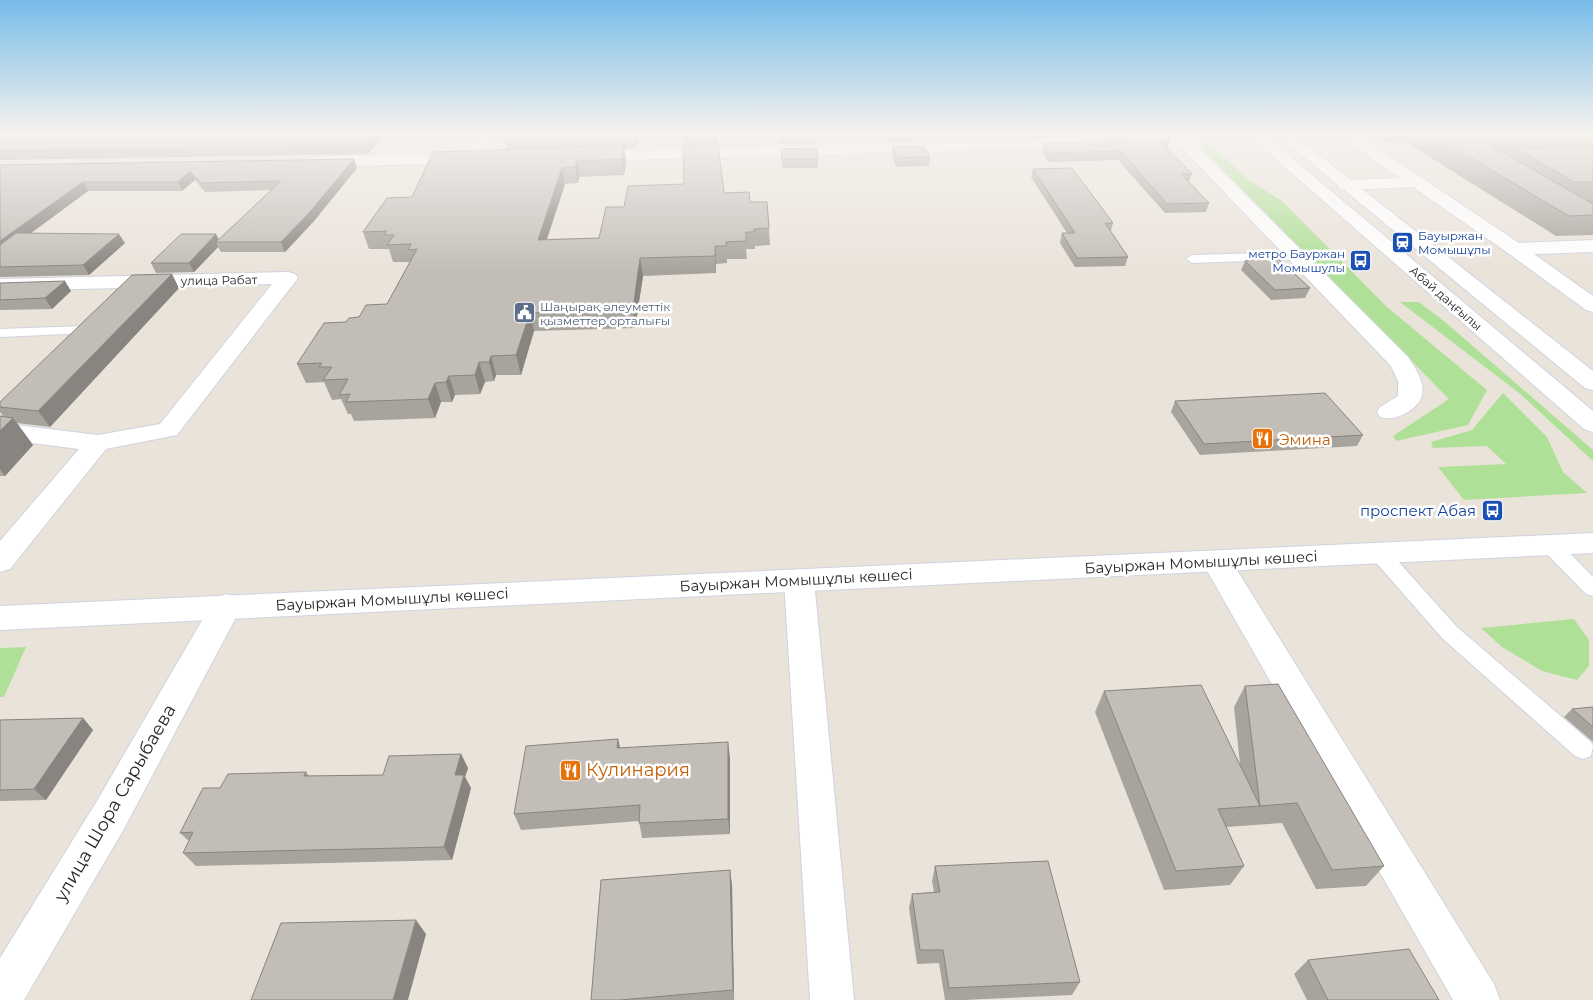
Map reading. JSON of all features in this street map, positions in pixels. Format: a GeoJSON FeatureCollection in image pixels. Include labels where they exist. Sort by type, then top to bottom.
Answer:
{"type":"FeatureCollection","features":[{"type":"Feature","properties":{"kind":"street"},"geometry":{"type":"LineString","coordinates":[[1227,180],[1297,256],[1400,362],[1410,378],[1412,392],[1408,402],[1389,412]]}},
{"type":"Feature","properties":{"kind":"street","name":"Абай даңғылы"},"geometry":{"type":"LineString","coordinates":[[1308,180],[1593,424]]}},
{"type":"Feature","properties":{"kind":"street","name":"Абай даңғылы"},"geometry":{"type":"LineString","coordinates":[[1339,180],[1593,383]]}},
{"type":"Feature","properties":{"kind":"street"},"geometry":{"type":"LineString","coordinates":[[1413,180],[1593,306]]}},
{"type":"Feature","properties":{"kind":"street"},"geometry":{"type":"LineString","coordinates":[[1346,185],[1416,182]]}},
{"type":"Feature","properties":{"kind":"street"},"geometry":{"type":"LineString","coordinates":[[1515,250],[1593,246]]}},
{"type":"Feature","properties":{"kind":"street","name":"улица Рабат"},"geometry":{"type":"LineString","coordinates":[[0,285],[288,278],[168,430],[98,442]]}},
{"type":"Feature","properties":{"kind":"street"},"geometry":{"type":"LineString","coordinates":[[0,431],[98,442]]}},
{"type":"Feature","properties":{"kind":"street"},"geometry":{"type":"LineString","coordinates":[[0,561],[98,442]]}},
{"type":"Feature","properties":{"kind":"street","name":"Бауыржан Момышұлы көшесі"},"geometry":{"type":"LineString","coordinates":[[0,618],[1593,543]]}},
{"type":"Feature","properties":{"kind":"street"},"geometry":{"type":"LineString","coordinates":[[1217,562],[1478,1000]]}},
{"type":"Feature","properties":{"kind":"street"},"geometry":{"type":"LineString","coordinates":[[799,580],[832,1000]]}},
{"type":"Feature","properties":{"kind":"street","name":"улица Шора Сарыбаева"},"geometry":{"type":"LineString","coordinates":[[0,998],[110,814],[226,606]]}},
{"type":"Feature","properties":{"kind":"lane"},"geometry":{"type":"LineString","coordinates":[[1192,259],[1297,256]]}},
{"type":"Feature","properties":{"kind":"lane"},"geometry":{"type":"LineString","coordinates":[[71,343],[98,318]]}},
{"type":"Feature","properties":{"kind":"lane"},"geometry":{"type":"LineString","coordinates":[[0,333],[85,330]]}},
{"type":"Feature","properties":{"kind":"lane"},"geometry":{"type":"LineString","coordinates":[[1550,545],[1593,589]]}},
{"type":"Feature","properties":{"kind":"lane"},"geometry":{"type":"LineString","coordinates":[[1380,554],[1450,633],[1583,750]]}},
{"type":"Feature","properties":{"kind":"green space"},"geometry":{"type":"Polygon","coordinates":[[[1233,180],[1249,180],[1283,202],[1387,307],[1487,390],[1468,425],[1396,441],[1393,436],[1449,399],[1233,180]]]}},
{"type":"Feature","properties":{"kind":"green space"},"geometry":{"type":"Polygon","coordinates":[[[1400,302],[1419,302],[1445,322],[1593,450],[1593,461],[1519,393],[1400,302]]]}},
{"type":"Feature","properties":{"kind":"green space"},"geometry":{"type":"Polygon","coordinates":[[[1503,393],[1547,437],[1563,472],[1587,493],[1464,500],[1438,467],[1506,464],[1487,446],[1433,448],[1431,442],[1472,430],[1503,393]]]}},
{"type":"Feature","properties":{"kind":"green space"},"geometry":{"type":"Polygon","coordinates":[[[1574,619],[1589,640],[1589,666],[1577,680],[1542,671],[1502,647],[1481,628],[1574,619]]]}},
{"type":"Feature","properties":{"kind":"green space"},"geometry":{"type":"Polygon","coordinates":[[[26,647],[4,697],[0,697],[0,648],[26,647]]]}},
{"type":"Feature","properties":{"kind":"building"},"geometry":{"type":"Polygon","coordinates":[[[0,180],[181,180],[178,182],[83,182],[0,241],[0,180]]]}},
{"type":"Feature","properties":{"kind":"building"},"geometry":{"type":"Polygon","coordinates":[[[198,180],[337,180],[310,212],[281,242],[216,242],[281,181],[201,183],[198,180]]]}},
{"type":"Feature","properties":{"kind":"building"},"geometry":{"type":"Polygon","coordinates":[[[420,180],[558,180],[538,240],[599,238],[606,207],[624,207],[628,186],[684,184],[684,180],[722,180],[724,193],[749,192],[750,202],[767,202],[769,228],[754,229],[754,232],[746,232],[746,241],[726,242],[726,246],[715,246],[715,256],[640,258],[633,309],[530,313],[516,355],[491,356],[489,362],[479,362],[475,375],[449,376],[446,382],[435,383],[428,399],[346,402],[350,394],[339,395],[348,379],[323,380],[332,367],[319,367],[322,363],[297,364],[324,323],[346,322],[349,318],[359,317],[366,305],[387,304],[417,249],[408,250],[411,244],[387,245],[394,235],[384,235],[387,231],[363,232],[387,198],[412,197],[420,180]]]}},
{"type":"Feature","properties":{"kind":"building"},"geometry":{"type":"Polygon","coordinates":[[[1040,180],[1081,180],[1113,223],[1105,223],[1128,257],[1077,258],[1062,233],[1075,233],[1040,180]]]}},
{"type":"Feature","properties":{"kind":"building"},"geometry":{"type":"Polygon","coordinates":[[[1146,180],[1186,180],[1209,203],[1167,204],[1146,180]]]}},
{"type":"Feature","properties":{"kind":"building"},"geometry":{"type":"Polygon","coordinates":[[[1508,180],[1551,180],[1593,204],[1593,215],[1569,216],[1508,180]]]}},
{"type":"Feature","properties":{"kind":"building"},"geometry":{"type":"Polygon","coordinates":[[[1570,180],[1593,180],[1593,182],[1574,182],[1570,180]]]}},
{"type":"Feature","properties":{"kind":"building"},"geometry":{"type":"Polygon","coordinates":[[[16,233],[119,234],[83,265],[0,267],[0,245],[16,233]]]}},
{"type":"Feature","properties":{"kind":"building"},"geometry":{"type":"Polygon","coordinates":[[[181,234],[216,234],[189,263],[151,263],[181,234]]]}},
{"type":"Feature","properties":{"kind":"building"},"geometry":{"type":"Polygon","coordinates":[[[1275,256],[1310,288],[1275,290],[1245,261],[1275,256]]]}},
{"type":"Feature","properties":{"kind":"building"},"geometry":{"type":"Polygon","coordinates":[[[172,274],[38,411],[0,407],[0,402],[132,275],[172,274]]]}},
{"type":"Feature","properties":{"kind":"building"},"geometry":{"type":"Polygon","coordinates":[[[65,281],[45,298],[0,300],[0,283],[65,281]]]}},
{"type":"Feature","properties":{"kind":"building"},"geometry":{"type":"Polygon","coordinates":[[[1325,393],[1363,435],[1204,444],[1175,401],[1325,393]]]}},
{"type":"Feature","properties":{"kind":"building"},"geometry":{"type":"Polygon","coordinates":[[[0,416],[13,418],[0,431],[0,416]]]}},
{"type":"Feature","properties":{"kind":"building"},"geometry":{"type":"Polygon","coordinates":[[[1278,684],[1384,866],[1332,870],[1297,803],[1260,806],[1245,686],[1278,684]]]}},
{"type":"Feature","properties":{"kind":"building"},"geometry":{"type":"Polygon","coordinates":[[[1201,685],[1260,806],[1218,809],[1244,866],[1176,871],[1104,691],[1201,685]]]}},
{"type":"Feature","properties":{"kind":"building"},"geometry":{"type":"Polygon","coordinates":[[[1593,707],[1593,727],[1572,709],[1593,707]]]}},
{"type":"Feature","properties":{"kind":"building"},"geometry":{"type":"Polygon","coordinates":[[[83,718],[34,789],[0,790],[0,720],[83,718]]]}},
{"type":"Feature","properties":{"kind":"building"},"geometry":{"type":"Polygon","coordinates":[[[618,739],[617,748],[728,742],[728,819],[639,823],[640,805],[514,814],[526,746],[618,739]]]}},
{"type":"Feature","properties":{"kind":"building"},"geometry":{"type":"Polygon","coordinates":[[[461,754],[455,775],[464,775],[444,847],[183,853],[193,832],[180,833],[203,788],[220,788],[228,774],[306,772],[304,776],[383,775],[389,756],[461,754]]]}},
{"type":"Feature","properties":{"kind":"building"},"geometry":{"type":"Polygon","coordinates":[[[1048,861],[1080,982],[949,988],[943,950],[920,950],[912,894],[940,892],[935,866],[1048,861]]]}},
{"type":"Feature","properties":{"kind":"building"},"geometry":{"type":"Polygon","coordinates":[[[730,870],[733,990],[620,1000],[591,1000],[601,880],[730,870]]]}},
{"type":"Feature","properties":{"kind":"building"},"geometry":{"type":"Polygon","coordinates":[[[416,920],[393,1000],[251,1000],[281,923],[416,920]]]}},
{"type":"Feature","properties":{"kind":"building"},"geometry":{"type":"Polygon","coordinates":[[[1409,949],[1439,1000],[1328,1000],[1308,960],[1409,949]]]}},
{"type":"Feature","properties":{"kind":"place","name":"Бауыржан Момышұлы"},"geometry":{"type":"Point","coordinates":[1402,242]}},
{"type":"Feature","properties":{"kind":"place","name":"метро Бауржан Момышулы"},"geometry":{"type":"Point","coordinates":[1361,260]}},
{"type":"Feature","properties":{"kind":"place","name":"Шаңырақ әлеуметтік қызметтер орталығы"},"geometry":{"type":"Point","coordinates":[524,313]}},
{"type":"Feature","properties":{"kind":"place","name":"Эмина"},"geometry":{"type":"Point","coordinates":[1263,439]}},
{"type":"Feature","properties":{"kind":"place","name":"проспект Абая"},"geometry":{"type":"Point","coordinates":[1492,510]}},
{"type":"Feature","properties":{"kind":"place","name":"Кулинария"},"geometry":{"type":"Point","coordinates":[570,770]}}]}
